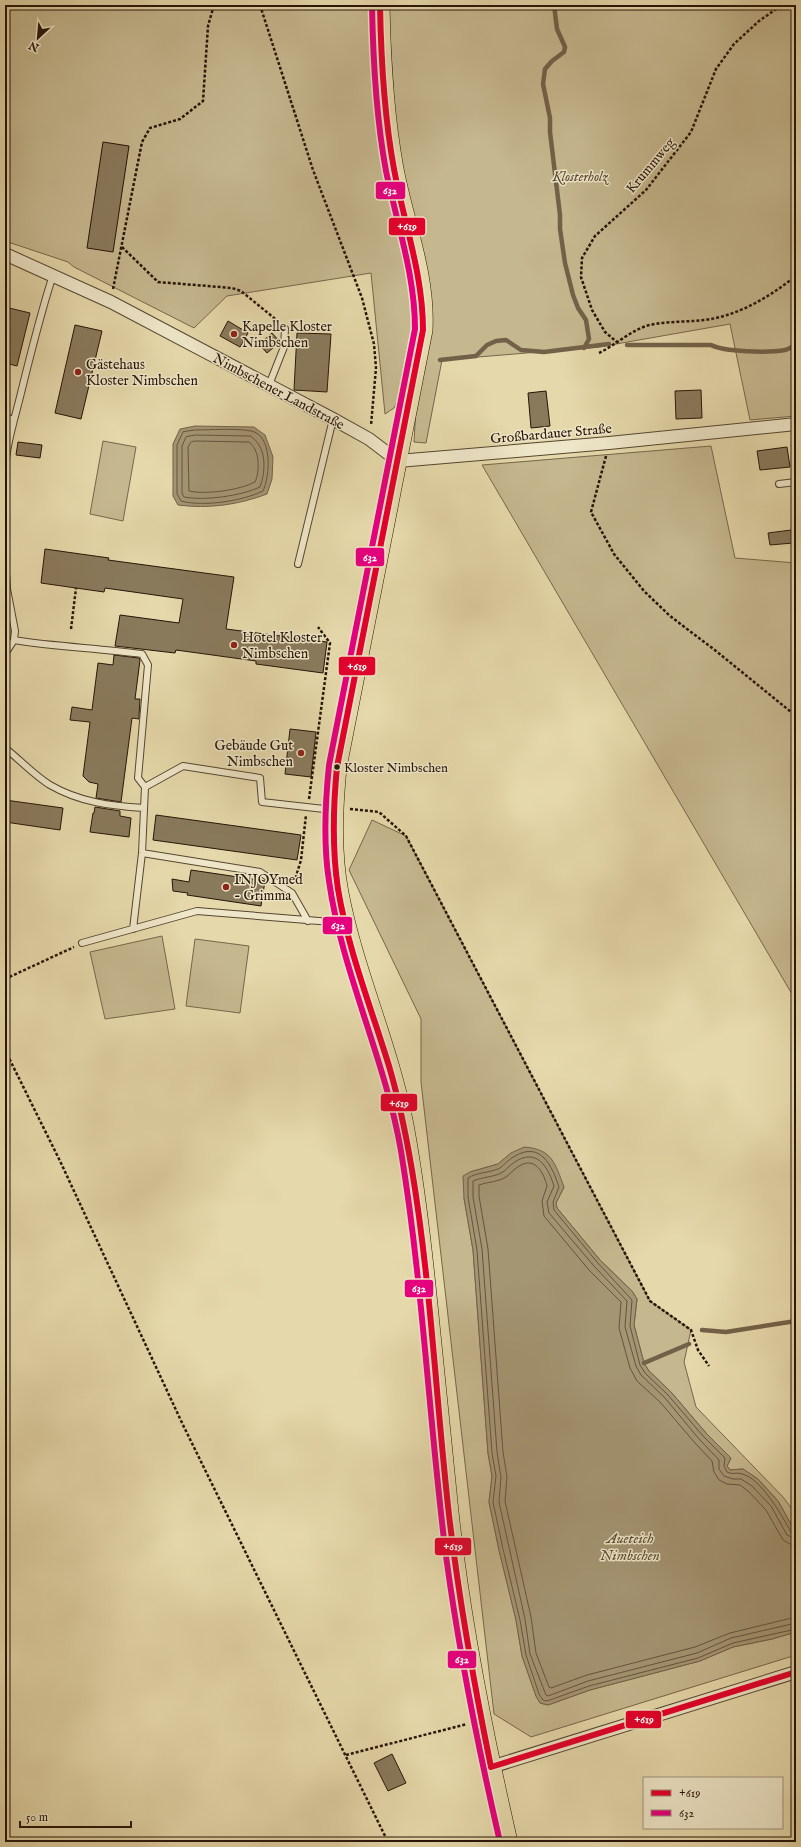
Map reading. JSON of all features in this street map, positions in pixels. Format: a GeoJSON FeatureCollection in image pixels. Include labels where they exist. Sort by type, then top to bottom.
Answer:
{"type":"FeatureCollection","features":[{"type":"Feature","properties":{"kind":"main road"},"geometry":{"type":"LineString","coordinates":[[380,5],[386,118],[394,169],[420,279],[424,318],[419,355],[337,767],[333,810],[333,838],[338,891],[357,964],[392,1074],[404,1125],[420,1227],[449,1516],[465,1631],[481,1720],[508,1842]]}},
{"type":"Feature","properties":{"kind":"street","name":"Nimbschener Landstraße"},"geometry":{"type":"LineString","coordinates":[[5,254],[111,302],[334,419],[369,440],[398,461]]}},
{"type":"Feature","properties":{"kind":"street","name":"Großbardauer Straße"},"geometry":{"type":"LineString","coordinates":[[398,461],[707,434],[796,424]]}},
{"type":"Feature","properties":{"kind":"street"},"geometry":{"type":"LineString","coordinates":[[491,1767],[796,1672]]}},
{"type":"Feature","properties":{"kind":"lane"},"geometry":{"type":"LineString","coordinates":[[5,472],[6,458],[14,420],[42,310],[53,275]]}},
{"type":"Feature","properties":{"kind":"lane"},"geometry":{"type":"LineString","coordinates":[[269,386],[284,347],[285,328]]}},
{"type":"Feature","properties":{"kind":"lane"},"geometry":{"type":"LineString","coordinates":[[5,417],[14,420]]}},
{"type":"Feature","properties":{"kind":"lane"},"geometry":{"type":"LineString","coordinates":[[298,564],[334,419]]}},
{"type":"Feature","properties":{"kind":"lane"},"geometry":{"type":"LineString","coordinates":[[779,484],[796,482]]}},
{"type":"Feature","properties":{"kind":"lane"},"geometry":{"type":"LineString","coordinates":[[5,557],[7,589],[15,631],[14,640],[5,654]]}},
{"type":"Feature","properties":{"kind":"lane"},"geometry":{"type":"LineString","coordinates":[[14,640],[42,645],[112,650],[142,654],[148,664],[138,778],[145,787],[142,853],[133,929]]}},
{"type":"Feature","properties":{"kind":"lane"},"geometry":{"type":"LineString","coordinates":[[5,748],[49,784],[80,799],[101,805],[144,808]]}},
{"type":"Feature","properties":{"kind":"lane"},"geometry":{"type":"LineString","coordinates":[[145,787],[183,766],[260,778],[262,802],[333,810]]}},
{"type":"Feature","properties":{"kind":"lane"},"geometry":{"type":"LineString","coordinates":[[142,853],[260,872],[292,893],[308,921]]}},
{"type":"Feature","properties":{"kind":"lane"},"geometry":{"type":"LineString","coordinates":[[82,944],[197,912],[346,923]]}},
{"type":"Feature","properties":{"kind":"path"},"geometry":{"type":"LineString","coordinates":[[111,302],[142,142],[150,128],[180,119],[203,101],[208,26],[214,5]]}},
{"type":"Feature","properties":{"kind":"path"},"geometry":{"type":"LineString","coordinates":[[260,5],[313,170],[362,298],[374,344],[376,387],[369,440]]}},
{"type":"Feature","properties":{"kind":"path","name":"Krummweg"},"geometry":{"type":"LineString","coordinates":[[618,343],[605,332],[592,310],[581,277],[582,258],[595,236],[646,190],[691,132],[716,69],[734,44],[759,22],[782,5]]}},
{"type":"Feature","properties":{"kind":"path"},"geometry":{"type":"LineString","coordinates":[[122,247],[158,282],[232,288],[241,291],[274,316],[285,328]]}},
{"type":"Feature","properties":{"kind":"path"},"geometry":{"type":"LineString","coordinates":[[599,353],[618,343],[630,334],[649,325],[706,320],[732,314],[775,292],[796,276]]}},
{"type":"Feature","properties":{"kind":"path"},"geometry":{"type":"LineString","coordinates":[[609,443],[591,512],[614,554],[644,591],[670,616],[716,650],[796,716]]}},
{"type":"Feature","properties":{"kind":"path"},"geometry":{"type":"LineString","coordinates":[[71,629],[76,588]]}},
{"type":"Feature","properties":{"kind":"path"},"geometry":{"type":"LineString","coordinates":[[292,893],[296,872],[301,860],[330,643],[318,627]]}},
{"type":"Feature","properties":{"kind":"path"},"geometry":{"type":"LineString","coordinates":[[333,810],[363,809],[380,812],[406,836],[650,1301],[691,1330],[698,1350],[709,1366]]}},
{"type":"Feature","properties":{"kind":"path"},"geometry":{"type":"LineString","coordinates":[[5,978],[82,944]]}},
{"type":"Feature","properties":{"kind":"path"},"geometry":{"type":"LineString","coordinates":[[5,1050],[67,1175],[183,1425],[388,1842]]}},
{"type":"Feature","properties":{"kind":"path"},"geometry":{"type":"LineString","coordinates":[[346,1755],[481,1720]]}},
{"type":"Feature","properties":{"kind":"green space"},"geometry":{"type":"Polygon","coordinates":[[[5,5],[372,5],[416,318],[408,378],[394,408],[385,414],[371,273],[227,296],[194,328],[74,267],[68,262],[5,241],[5,5]]]}},
{"type":"Feature","properties":{"kind":"green space","name":"Klosterholz"},"geometry":{"type":"Polygon","coordinates":[[[388,5],[796,5],[796,416],[750,420],[730,324],[599,347],[442,360],[426,443],[414,442],[416,408],[427,356],[395,116],[388,5]]]}},
{"type":"Feature","properties":{"kind":"green space"},"geometry":{"type":"Polygon","coordinates":[[[103,441],[136,447],[123,521],[90,514],[103,441]]]}},
{"type":"Feature","properties":{"kind":"green space"},"geometry":{"type":"Polygon","coordinates":[[[711,446],[735,558],[796,563],[796,1001],[482,465],[711,446]]]}},
{"type":"Feature","properties":{"kind":"green space"},"geometry":{"type":"Polygon","coordinates":[[[372,820],[406,836],[650,1301],[691,1330],[684,1362],[696,1407],[783,1497],[796,1514],[796,1533],[778,1501],[758,1479],[743,1469],[730,1470],[727,1466],[731,1458],[706,1433],[671,1392],[649,1371],[644,1363],[634,1325],[637,1299],[632,1291],[600,1260],[557,1208],[556,1203],[564,1187],[511,1153],[498,1164],[470,1172],[464,1198],[473,1250],[488,1453],[492,1476],[489,1502],[516,1620],[522,1656],[536,1696],[540,1703],[548,1705],[590,1690],[700,1661],[733,1647],[772,1639],[796,1632],[796,1655],[531,1737],[494,1714],[421,1082],[421,1019],[349,870],[372,820]]]}},
{"type":"Feature","properties":{"kind":"green space"},"geometry":{"type":"Polygon","coordinates":[[[162,936],[175,1009],[105,1019],[90,952],[162,936]]]}},
{"type":"Feature","properties":{"kind":"green space"},"geometry":{"type":"Polygon","coordinates":[[[195,939],[249,946],[240,1013],[186,1006],[195,939]]]}},
{"type":"Feature","properties":{"kind":"water"},"geometry":{"type":"Polygon","coordinates":[[[195,426],[254,427],[265,435],[273,457],[272,479],[267,494],[245,501],[223,505],[200,507],[178,505],[173,496],[173,444],[180,429],[195,426]]]}},
{"type":"Feature","properties":{"kind":"water","name":"Aueteich Nimbschen"},"geometry":{"type":"Polygon","coordinates":[[[524,1147],[533,1148],[547,1154],[555,1164],[564,1187],[556,1203],[557,1208],[600,1260],[632,1291],[637,1299],[634,1325],[644,1363],[649,1371],[671,1392],[706,1433],[731,1458],[727,1466],[730,1470],[743,1469],[758,1479],[778,1501],[796,1533],[796,1632],[772,1639],[733,1647],[700,1661],[590,1690],[548,1705],[540,1703],[536,1696],[522,1656],[516,1620],[489,1502],[492,1476],[488,1453],[473,1250],[464,1198],[463,1176],[470,1172],[498,1164],[511,1153],[524,1147]]]}},
{"type":"Feature","properties":{"kind":"building"},"geometry":{"type":"Polygon","coordinates":[[[103,142],[129,146],[113,252],[87,248],[103,142]]]}},
{"type":"Feature","properties":{"kind":"building"},"geometry":{"type":"Polygon","coordinates":[[[5,307],[30,313],[17,366],[5,363],[5,307]]]}},
{"type":"Feature","properties":{"kind":"building","name":"Kapelle Kloster Nimbschen"},"geometry":{"type":"Polygon","coordinates":[[[228,321],[248,333],[240,347],[220,336],[228,321]]]}},
{"type":"Feature","properties":{"kind":"building","name":"Gästehaus Kloster Nimbschen"},"geometry":{"type":"Polygon","coordinates":[[[75,325],[102,331],[81,419],[55,413],[75,325]]]}},
{"type":"Feature","properties":{"kind":"building"},"geometry":{"type":"Polygon","coordinates":[[[272,333],[280,342],[267,353],[259,344],[272,333]]]}},
{"type":"Feature","properties":{"kind":"building"},"geometry":{"type":"Polygon","coordinates":[[[297,333],[331,334],[327,392],[294,390],[297,333]]]}},
{"type":"Feature","properties":{"kind":"building"},"geometry":{"type":"Polygon","coordinates":[[[701,390],[702,418],[676,419],[675,391],[701,390]]]}},
{"type":"Feature","properties":{"kind":"building"},"geometry":{"type":"Polygon","coordinates":[[[546,391],[550,426],[531,428],[528,393],[546,391]]]}},
{"type":"Feature","properties":{"kind":"building"},"geometry":{"type":"Polygon","coordinates":[[[18,442],[42,445],[40,458],[16,455],[18,442]]]}},
{"type":"Feature","properties":{"kind":"building"},"geometry":{"type":"Polygon","coordinates":[[[787,447],[790,467],[760,470],[757,451],[787,447]]]}},
{"type":"Feature","properties":{"kind":"building"},"geometry":{"type":"Polygon","coordinates":[[[791,530],[793,543],[770,545],[768,533],[791,530]]]}},
{"type":"Feature","properties":{"kind":"building"},"geometry":{"type":"Polygon","coordinates":[[[45,549],[109,558],[108,560],[234,577],[226,629],[327,642],[323,673],[256,664],[256,661],[176,650],[175,653],[115,646],[120,615],[179,623],[183,599],[105,588],[104,592],[41,583],[45,549]]]}},
{"type":"Feature","properties":{"kind":"building"},"geometry":{"type":"Polygon","coordinates":[[[114,655],[139,658],[140,660],[135,699],[140,699],[139,719],[132,718],[121,802],[96,798],[98,784],[89,782],[83,776],[90,722],[70,720],[72,707],[92,710],[98,663],[113,665],[114,655]]]}},
{"type":"Feature","properties":{"kind":"building","name":"Gebäude Gut Nimbschen"},"geometry":{"type":"Polygon","coordinates":[[[290,729],[316,732],[311,777],[285,774],[290,729]]]}},
{"type":"Feature","properties":{"kind":"building"},"geometry":{"type":"Polygon","coordinates":[[[5,800],[63,808],[60,830],[5,822],[5,800]]]}},
{"type":"Feature","properties":{"kind":"building"},"geometry":{"type":"Polygon","coordinates":[[[95,807],[120,811],[120,816],[131,818],[129,837],[90,832],[95,807]]]}},
{"type":"Feature","properties":{"kind":"building"},"geometry":{"type":"Polygon","coordinates":[[[156,815],[301,835],[297,860],[153,840],[156,815]]]}},
{"type":"Feature","properties":{"kind":"building","name":"INJOYmed - Grimma"},"geometry":{"type":"Polygon","coordinates":[[[191,870],[265,881],[261,906],[187,895],[188,893],[173,891],[172,879],[189,882],[191,870]]]}},
{"type":"Feature","properties":{"kind":"building"},"geometry":{"type":"Polygon","coordinates":[[[392,1754],[406,1783],[388,1791],[374,1763],[392,1754]]]}},
{"type":"Feature","properties":{"kind":"waterway"},"geometry":{"type":"LineString","coordinates":[[554,5],[557,29],[565,47],[564,52],[552,61],[545,69],[543,84],[550,118],[550,132],[560,215],[560,229],[565,263],[573,295],[578,308],[586,320],[589,339],[584,348]]}},
{"type":"Feature","properties":{"kind":"waterway"},"geometry":{"type":"LineString","coordinates":[[440,360],[476,356],[487,345],[496,341],[506,340],[521,350],[544,352],[609,344]]}},
{"type":"Feature","properties":{"kind":"waterway"},"geometry":{"type":"LineString","coordinates":[[627,345],[711,345],[726,349],[758,352],[785,350],[796,345]]}},
{"type":"Feature","properties":{"kind":"waterway"},"geometry":{"type":"LineString","coordinates":[[702,1330],[726,1332],[796,1321]]}},
{"type":"Feature","properties":{"kind":"waterway"},"geometry":{"type":"LineString","coordinates":[[644,1363],[689,1344]]}},
{"type":"Feature","properties":{"kind":"transit line","name":"632"},"geometry":{"type":"LineString","coordinates":[[372,5],[377,110],[386,171],[409,269],[415,329],[329,765],[326,794],[325,838],[327,867],[335,915],[343,949],[385,1083],[394,1116],[401,1151],[415,1252],[440,1505],[451,1592],[484,1771],[500,1842]]}},
{"type":"Feature","properties":{"kind":"transit line","name":"+619"},"geometry":{"type":"LineString","coordinates":[[380,5],[385,108],[394,169],[420,289],[423,330],[337,767],[334,813],[334,844],[336,874],[342,912],[360,978],[393,1079],[412,1170],[424,1256],[444,1472],[457,1579],[467,1642],[491,1767]]}},
{"type":"Feature","properties":{"kind":"transit line","name":"+619"},"geometry":{"type":"LineString","coordinates":[[491,1767],[796,1672]]}},
{"type":"Feature","properties":{"kind":"place","name":"Kapelle Kloster Nimbschen"},"geometry":{"type":"Point","coordinates":[234,334]}},
{"type":"Feature","properties":{"kind":"place","name":"Gästehaus Kloster Nimbschen"},"geometry":{"type":"Point","coordinates":[78,372]}},
{"type":"Feature","properties":{"kind":"place","name":"Hotel Kloster Nimbschen"},"geometry":{"type":"Point","coordinates":[234,645]}},
{"type":"Feature","properties":{"kind":"place","name":"Gebäude Gut Nimbschen"},"geometry":{"type":"Point","coordinates":[301,753]}},
{"type":"Feature","properties":{"kind":"place","name":"Kloster Nimbschen"},"geometry":{"type":"Point","coordinates":[337,767]}},
{"type":"Feature","properties":{"kind":"place","name":"INJOYmed - Grimma"},"geometry":{"type":"Point","coordinates":[226,887]}}]}
